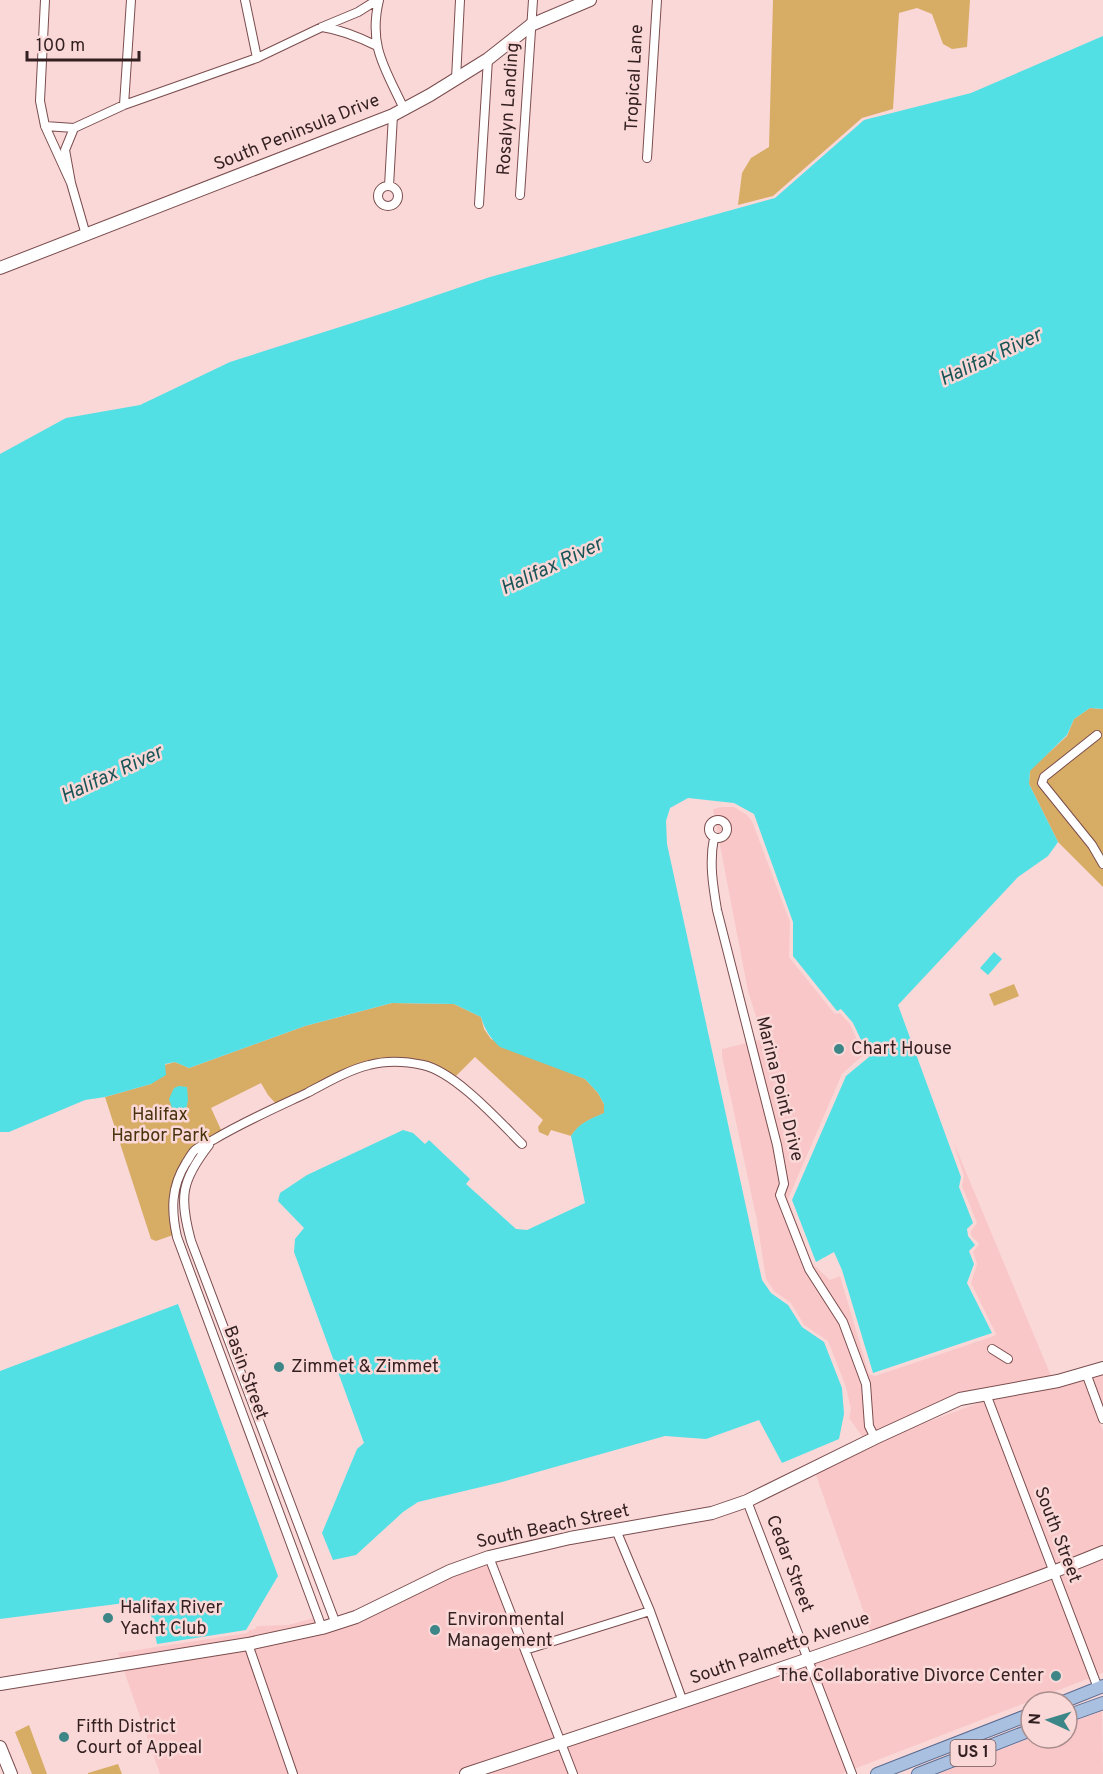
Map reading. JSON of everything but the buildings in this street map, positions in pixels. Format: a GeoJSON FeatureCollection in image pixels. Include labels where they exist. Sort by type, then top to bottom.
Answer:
{"type":"FeatureCollection","features":[{"type":"Feature","properties":{"kind":"main road"},"geometry":{"type":"LineString","coordinates":[[1079,1696],[1101,1687]]}},
{"type":"Feature","properties":{"kind":"main road"},"geometry":{"type":"LineString","coordinates":[[1079,1709],[1094,1698],[1101,1687]]}},
{"type":"Feature","properties":{"kind":"main road"},"geometry":{"type":"LineString","coordinates":[[1079,1712],[1103,1703]]}},
{"type":"Feature","properties":{"kind":"main road","name":"US 1"},"geometry":{"type":"LineString","coordinates":[[877,1774],[1019,1719]]}},
{"type":"Feature","properties":{"kind":"main road","name":"US 1"},"geometry":{"type":"LineString","coordinates":[[918,1774],[1019,1735]]}},
{"type":"Feature","properties":{"kind":"street"},"geometry":{"type":"LineString","coordinates":[[45,0],[40,100],[45,126],[70,183],[86,235]]}},
{"type":"Feature","properties":{"kind":"street"},"geometry":{"type":"LineString","coordinates":[[124,105],[130,0]]}},
{"type":"Feature","properties":{"kind":"street"},"geometry":{"type":"LineString","coordinates":[[245,0],[257,58]]}},
{"type":"Feature","properties":{"kind":"street"},"geometry":{"type":"LineString","coordinates":[[45,126],[75,128],[124,105],[257,58],[358,12],[378,0]]}},
{"type":"Feature","properties":{"kind":"street"},"geometry":{"type":"LineString","coordinates":[[378,0],[375,33],[377,46],[398,112],[389,186]]}},
{"type":"Feature","properties":{"kind":"street"},"geometry":{"type":"LineString","coordinates":[[456,79],[460,0]]}},
{"type":"Feature","properties":{"kind":"street","name":"Rosalyn Landing"},"geometry":{"type":"LineString","coordinates":[[520,195],[533,0]]}},
{"type":"Feature","properties":{"kind":"street","name":"South Peninsula Drive"},"geometry":{"type":"LineString","coordinates":[[0,268],[398,112],[488,59],[531,25],[590,0]]}},
{"type":"Feature","properties":{"kind":"street","name":"Tropical Lane"},"geometry":{"type":"LineString","coordinates":[[647,158],[657,0]]}},
{"type":"Feature","properties":{"kind":"street"},"geometry":{"type":"LineString","coordinates":[[322,27],[352,34],[377,46]]}},
{"type":"Feature","properties":{"kind":"street"},"geometry":{"type":"LineString","coordinates":[[478,204],[488,59]]}},
{"type":"Feature","properties":{"kind":"street"},"geometry":{"type":"LineString","coordinates":[[70,183],[65,150],[75,128]]}},
{"type":"Feature","properties":{"kind":"street"},"geometry":{"type":"LineString","coordinates":[[1097,735],[1044,777],[1042,783],[1092,846],[1103,864]]}},
{"type":"Feature","properties":{"kind":"street","name":"Marina Point Drive"},"geometry":{"type":"LineString","coordinates":[[714,838],[711,853],[717,910],[777,1143],[784,1184],[780,1195],[809,1269],[843,1322],[866,1384],[869,1426],[875,1438]]}},
{"type":"Feature","properties":{"kind":"street","name":"Basin Street"},"geometry":{"type":"LineString","coordinates":[[322,1628],[177,1237],[172,1203],[183,1168],[194,1151],[230,1130],[367,1065],[386,1062],[426,1065],[444,1073],[495,1116],[522,1144]]}},
{"type":"Feature","properties":{"kind":"street","name":"Basin Street"},"geometry":{"type":"LineString","coordinates":[[213,1140],[190,1173],[184,1190],[185,1220],[336,1624]]}},
{"type":"Feature","properties":{"kind":"street"},"geometry":{"type":"LineString","coordinates":[[177,1237],[189,1233]]}},
{"type":"Feature","properties":{"kind":"street"},"geometry":{"type":"LineString","coordinates":[[201,1303],[213,1298]]}},
{"type":"Feature","properties":{"kind":"street"},"geometry":{"type":"LineString","coordinates":[[992,1349],[1008,1359]]}},
{"type":"Feature","properties":{"kind":"street"},"geometry":{"type":"LineString","coordinates":[[226,1370],[238,1365]]}},
{"type":"Feature","properties":{"kind":"street","name":"South Beach Street"},"geometry":{"type":"LineString","coordinates":[[0,1684],[248,1644],[336,1624],[356,1617],[450,1571],[489,1557],[570,1538],[712,1513],[747,1501],[960,1399],[1058,1381],[1103,1368]]}},
{"type":"Feature","properties":{"kind":"street"},"geometry":{"type":"LineString","coordinates":[[1086,1373],[1103,1419]]}},
{"type":"Feature","properties":{"kind":"street","name":"South Street"},"geometry":{"type":"LineString","coordinates":[[986,1394],[1053,1573],[1101,1687]]}},
{"type":"Feature","properties":{"kind":"street"},"geometry":{"type":"LineString","coordinates":[[242,1413],[254,1408]]}},
{"type":"Feature","properties":{"kind":"street","name":"Cedar Street"},"geometry":{"type":"LineString","coordinates":[[747,1501],[852,1774]]}},
{"type":"Feature","properties":{"kind":"street"},"geometry":{"type":"LineString","coordinates":[[278,1507],[290,1502]]}},
{"type":"Feature","properties":{"kind":"street"},"geometry":{"type":"LineString","coordinates":[[616,1530],[650,1611],[683,1702]]}},
{"type":"Feature","properties":{"kind":"street","name":"South Palmetto Avenue"},"geometry":{"type":"LineString","coordinates":[[466,1774],[807,1659],[1053,1573],[1103,1552]]}},
{"type":"Feature","properties":{"kind":"street"},"geometry":{"type":"LineString","coordinates":[[489,1557],[573,1774]]}},
{"type":"Feature","properties":{"kind":"street"},"geometry":{"type":"LineString","coordinates":[[525,1650],[650,1611]]}},
{"type":"Feature","properties":{"kind":"street"},"geometry":{"type":"LineString","coordinates":[[248,1644],[293,1774]]}},
{"type":"Feature","properties":{"kind":"street"},"geometry":{"type":"LineString","coordinates":[[0,1748],[11,1774]]}},
{"type":"Feature","properties":{"kind":"shaded area"},"geometry":{"type":"Polygon","coordinates":[[[734,807],[752,821],[790,922],[789,957],[834,1013],[840,1013],[850,1024],[864,1055],[842,1074],[788,1199],[812,1263],[830,1280],[840,1276],[869,1374],[875,1376],[996,1334],[971,1283],[977,1264],[973,1252],[979,1244],[971,1235],[971,1231],[977,1223],[962,1186],[964,1176],[953,1141],[1051,1376],[989,1389],[877,1433],[873,1426],[870,1383],[848,1322],[813,1268],[784,1195],[788,1183],[780,1139],[772,1140],[779,1183],[776,1196],[805,1270],[839,1323],[861,1385],[865,1427],[869,1436],[864,1439],[849,1418],[851,1410],[846,1387],[828,1341],[804,1325],[791,1303],[774,1291],[766,1279],[757,1221],[722,1056],[722,1049],[763,1039],[748,991],[713,809],[734,807]],[[991,1344],[986,1351],[1009,1365],[1013,1358],[991,1344]]]}},
{"type":"Feature","properties":{"kind":"shaded area"},"geometry":{"type":"Polygon","coordinates":[[[1103,1372],[1103,1407],[1091,1375],[1103,1372]]]}},
{"type":"Feature","properties":{"kind":"shaded area"},"geometry":{"type":"Polygon","coordinates":[[[1083,1377],[1103,1431],[1103,1548],[1056,1568],[992,1398],[1083,1377]]]}},
{"type":"Feature","properties":{"kind":"shaded area"},"geometry":{"type":"Polygon","coordinates":[[[984,1401],[1048,1571],[871,1633],[815,1472],[887,1437],[984,1401]]]}},
{"type":"Feature","properties":{"kind":"shaded area"},"geometry":{"type":"Polygon","coordinates":[[[1103,1556],[1103,1673],[1097,1675],[1059,1575],[1103,1556]]]}},
{"type":"Feature","properties":{"kind":"shaded area"},"geometry":{"type":"Polygon","coordinates":[[[487,1562],[556,1740],[454,1774],[297,1774],[254,1647],[413,1592],[487,1562]]]}},
{"type":"Feature","properties":{"kind":"shaded area"},"geometry":{"type":"Polygon","coordinates":[[[1051,1578],[1090,1678],[1059,1690],[1019,1690],[1019,1705],[854,1769],[813,1661],[1051,1578]]]}},
{"type":"Feature","properties":{"kind":"shaded area"},"geometry":{"type":"Polygon","coordinates":[[[314,1618],[316,1625],[247,1641],[121,1660],[118,1653],[247,1633],[257,1626],[288,1625],[314,1618]]]}},
{"type":"Feature","properties":{"kind":"shaded area"},"geometry":{"type":"Polygon","coordinates":[[[245,1649],[288,1774],[160,1774],[123,1668],[245,1649]]]}},
{"type":"Feature","properties":{"kind":"shaded area"},"geometry":{"type":"Polygon","coordinates":[[[805,1664],[846,1772],[842,1774],[578,1774],[566,1745],[805,1664]]]}},
{"type":"Feature","properties":{"kind":"shaded area"},"geometry":{"type":"Polygon","coordinates":[[[1102,1711],[1103,1774],[938,1774],[1019,1743],[1019,1750],[1079,1750],[1079,1720],[1102,1711]]]}},
{"type":"Feature","properties":{"kind":"shaded area"},"geometry":{"type":"Polygon","coordinates":[[[558,1748],[568,1774],[479,1774],[558,1748]]]}},
{"type":"Feature","properties":{"kind":"green space"},"geometry":{"type":"Polygon","coordinates":[[[773,0],[970,0],[967,47],[952,49],[943,44],[932,14],[917,8],[899,13],[893,109],[862,118],[773,196],[738,205],[742,173],[751,158],[769,147],[773,0]]]}},
{"type":"Feature","properties":{"kind":"green space"},"geometry":{"type":"Polygon","coordinates":[[[1090,708],[1103,709],[1103,887],[1058,842],[1029,784],[1030,770],[1067,736],[1074,719],[1090,708]]]}},
{"type":"Feature","properties":{"kind":"green space"},"geometry":{"type":"Polygon","coordinates":[[[1014,984],[1019,996],[994,1006],[989,994],[1014,984]]]}},
{"type":"Feature","properties":{"kind":"green space","name":"Halifax Harbor Park"},"geometry":{"type":"Polygon","coordinates":[[[392,1003],[454,1004],[481,1017],[484,1029],[491,1039],[585,1079],[598,1093],[604,1104],[605,1113],[586,1122],[571,1136],[551,1130],[548,1136],[539,1132],[538,1127],[543,1120],[475,1057],[452,1080],[426,1065],[367,1065],[278,1106],[261,1083],[211,1108],[223,1134],[194,1151],[175,1188],[176,1234],[156,1241],[151,1239],[105,1097],[151,1084],[164,1065],[175,1062],[189,1068],[305,1026],[392,1003]]]}},
{"type":"Feature","properties":{"kind":"green space"},"geometry":{"type":"Polygon","coordinates":[[[29,1725],[47,1774],[32,1774],[15,1732],[29,1725]]]}},
{"type":"Feature","properties":{"kind":"green space"},"geometry":{"type":"Polygon","coordinates":[[[118,1764],[122,1774],[88,1774],[88,1773],[118,1764]]]}},
{"type":"Feature","properties":{"kind":"water","name":"Halifax River"},"geometry":{"type":"Polygon","coordinates":[[[1103,36],[1103,709],[1090,708],[1074,719],[1067,735],[1030,771],[1029,784],[1058,842],[1048,856],[1018,877],[898,1005],[961,1177],[959,1187],[973,1223],[967,1229],[968,1236],[975,1245],[969,1251],[974,1264],[967,1283],[992,1333],[873,1373],[842,1270],[834,1252],[816,1262],[792,1200],[846,1076],[869,1057],[853,1023],[841,1009],[837,1011],[793,956],[793,922],[754,814],[734,803],[688,798],[670,808],[666,821],[667,844],[762,1280],[771,1293],[788,1305],[802,1327],[824,1342],[842,1388],[844,1414],[839,1439],[782,1463],[759,1420],[706,1439],[665,1436],[502,1482],[418,1502],[403,1512],[356,1555],[333,1560],[322,1533],[357,1449],[364,1443],[294,1252],[295,1239],[304,1228],[278,1201],[280,1193],[307,1175],[403,1130],[413,1133],[425,1144],[429,1140],[470,1179],[466,1184],[516,1229],[527,1230],[585,1203],[571,1136],[581,1125],[604,1113],[604,1104],[598,1093],[585,1079],[500,1047],[488,1034],[481,1017],[454,1004],[392,1003],[305,1026],[189,1068],[175,1062],[165,1064],[166,1075],[151,1084],[85,1100],[9,1132],[0,1132],[0,454],[66,418],[140,405],[230,362],[490,277],[775,198],[864,120],[971,93],[1103,36]]]}},
{"type":"Feature","properties":{"kind":"water"},"geometry":{"type":"Polygon","coordinates":[[[994,952],[1002,959],[988,975],[980,968],[994,952]]]}},
{"type":"Feature","properties":{"kind":"water"},"geometry":{"type":"Polygon","coordinates":[[[187,1087],[188,1100],[186,1110],[179,1111],[172,1108],[169,1099],[174,1088],[187,1087]]]}},
{"type":"Feature","properties":{"kind":"water"},"geometry":{"type":"Polygon","coordinates":[[[178,1304],[278,1576],[246,1630],[157,1644],[148,1600],[0,1619],[0,1371],[178,1304]]]}},
{"type":"Feature","properties":{"kind":"place","name":"Chart House"},"geometry":{"type":"Point","coordinates":[839,1049]}},
{"type":"Feature","properties":{"kind":"place","name":"Zimmet & Zimmet"},"geometry":{"type":"Point","coordinates":[279,1367]}},
{"type":"Feature","properties":{"kind":"place","name":"Halifax River Yacht Club"},"geometry":{"type":"Point","coordinates":[108,1618]}},
{"type":"Feature","properties":{"kind":"place","name":"Environmental Management"},"geometry":{"type":"Point","coordinates":[435,1630]}},
{"type":"Feature","properties":{"kind":"place","name":"The Collaborative Divorce Center"},"geometry":{"type":"Point","coordinates":[1056,1676]}},
{"type":"Feature","properties":{"kind":"place","name":"Fifth District Court of Appeal"},"geometry":{"type":"Point","coordinates":[64,1737]}}]}
